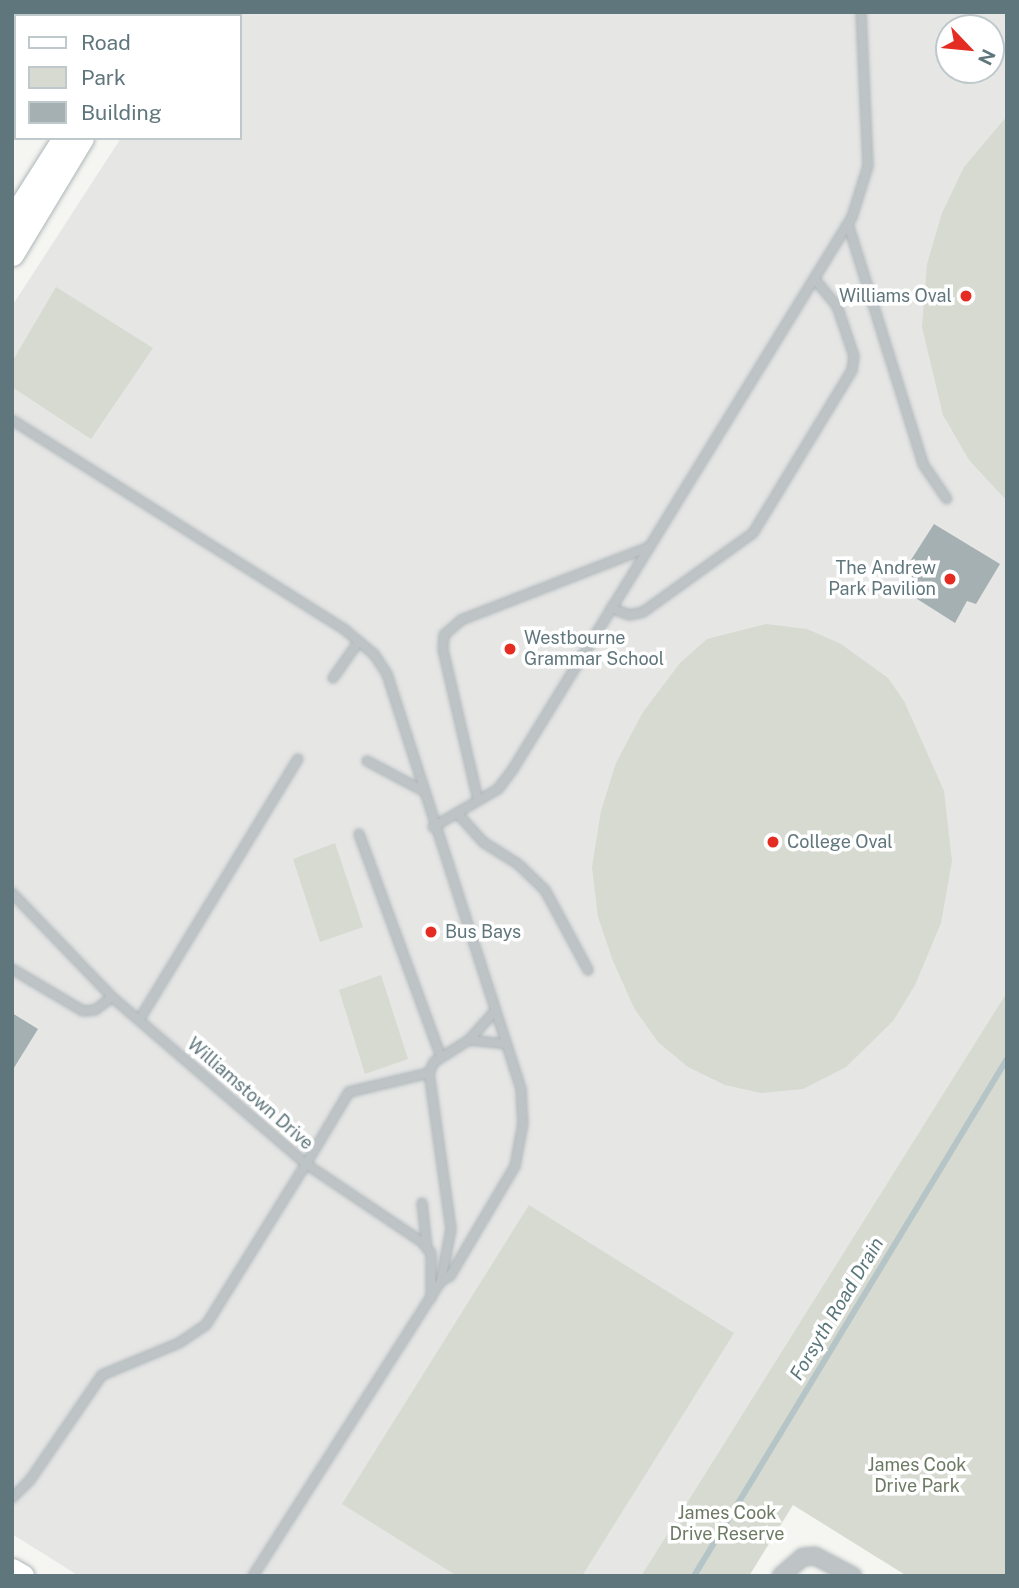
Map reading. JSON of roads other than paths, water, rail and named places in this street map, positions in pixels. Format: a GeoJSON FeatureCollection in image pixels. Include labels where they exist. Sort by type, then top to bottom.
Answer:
{"type":"FeatureCollection","features":[{"type":"Feature","properties":{"kind":"main road"},"geometry":{"type":"LineString","coordinates":[[12,220],[63,140]]}},
{"type":"Feature","properties":{"kind":"main road"},"geometry":{"type":"LineString","coordinates":[[12,254],[81,140]]}},
{"type":"Feature","properties":{"kind":"main road"},"geometry":{"type":"LineString","coordinates":[[12,1570],[22,1576]]}},
{"type":"Feature","properties":{"kind":"street"},"geometry":{"type":"LineString","coordinates":[[781,1576],[803,1557],[815,1556],[853,1576]]}},
{"type":"Feature","properties":{"kind":"lane"},"geometry":{"type":"LineString","coordinates":[[433,827],[498,789],[513,769],[848,224],[868,166],[861,12]]}},
{"type":"Feature","properties":{"kind":"lane"},"geometry":{"type":"LineString","coordinates":[[848,224],[923,464],[947,499]]}},
{"type":"Feature","properties":{"kind":"lane"},"geometry":{"type":"LineString","coordinates":[[611,608],[629,615],[643,612],[753,533],[852,370],[854,356],[837,306],[814,279]]}},
{"type":"Feature","properties":{"kind":"lane"},"geometry":{"type":"LineString","coordinates":[[12,420],[359,642],[374,654],[387,674],[433,827],[521,1090],[523,1123],[515,1166],[450,1276],[441,1280]]}},
{"type":"Feature","properties":{"kind":"lane"},"geometry":{"type":"LineString","coordinates":[[478,800],[443,649],[444,635],[461,620],[649,547]]}},
{"type":"Feature","properties":{"kind":"lane"},"geometry":{"type":"LineString","coordinates":[[332,678],[359,642]]}},
{"type":"Feature","properties":{"kind":"lane"},"geometry":{"type":"LineString","coordinates":[[141,1017],[298,759]]}},
{"type":"Feature","properties":{"kind":"lane"},"geometry":{"type":"LineString","coordinates":[[367,761],[422,790]]}},
{"type":"Feature","properties":{"kind":"lane"},"geometry":{"type":"LineString","coordinates":[[457,813],[483,842],[518,864],[545,890],[588,970]]}},
{"type":"Feature","properties":{"kind":"lane"},"geometry":{"type":"LineString","coordinates":[[359,834],[441,1057]]}},
{"type":"Feature","properties":{"kind":"lane","name":"Williamstown Drive"},"geometry":{"type":"LineString","coordinates":[[12,892],[111,997],[141,1017],[233,1105],[306,1164],[349,1092],[429,1073]]}},
{"type":"Feature","properties":{"kind":"lane"},"geometry":{"type":"LineString","coordinates":[[12,969],[83,1011],[95,1010],[111,997]]}},
{"type":"Feature","properties":{"kind":"lane"},"geometry":{"type":"LineString","coordinates":[[253,1576],[441,1280],[452,1229],[429,1073],[441,1057],[469,1040],[494,1012]]}},
{"type":"Feature","properties":{"kind":"lane"},"geometry":{"type":"LineString","coordinates":[[469,1040],[506,1044]]}},
{"type":"Feature","properties":{"kind":"lane"},"geometry":{"type":"LineString","coordinates":[[12,1498],[30,1480],[102,1375],[179,1343],[206,1325],[306,1164],[426,1248]]}},
{"type":"Feature","properties":{"kind":"lane"},"geometry":{"type":"LineString","coordinates":[[422,1203],[426,1248],[432,1269],[431,1298]]}},
{"type":"Feature","properties":{"kind":"waterway","name":"Forsyth Road Drain"},"geometry":{"type":"LineString","coordinates":[[694,1576],[1007,1059]]}},
{"type":"Feature","properties":{"kind":"place","name":"Williams Oval"},"geometry":{"type":"Point","coordinates":[966,296]}},
{"type":"Feature","properties":{"kind":"place","name":"The Andrew Park Pavilion"},"geometry":{"type":"Point","coordinates":[950,579]}},
{"type":"Feature","properties":{"kind":"place","name":"Westbourne Grammar School"},"geometry":{"type":"Point","coordinates":[510,649]}},
{"type":"Feature","properties":{"kind":"place","name":"College Oval"},"geometry":{"type":"Point","coordinates":[773,842]}},
{"type":"Feature","properties":{"kind":"place","name":"Bus Bays"},"geometry":{"type":"Point","coordinates":[431,932]}},
{"type":"Feature","properties":{"kind":"park label","name":"James Cook Drive Park"},"geometry":{"type":"Point","coordinates":[917,1476]}},
{"type":"Feature","properties":{"kind":"park label","name":"James Cook Drive Reserve"},"geometry":{"type":"Point","coordinates":[727,1524]}}]}
